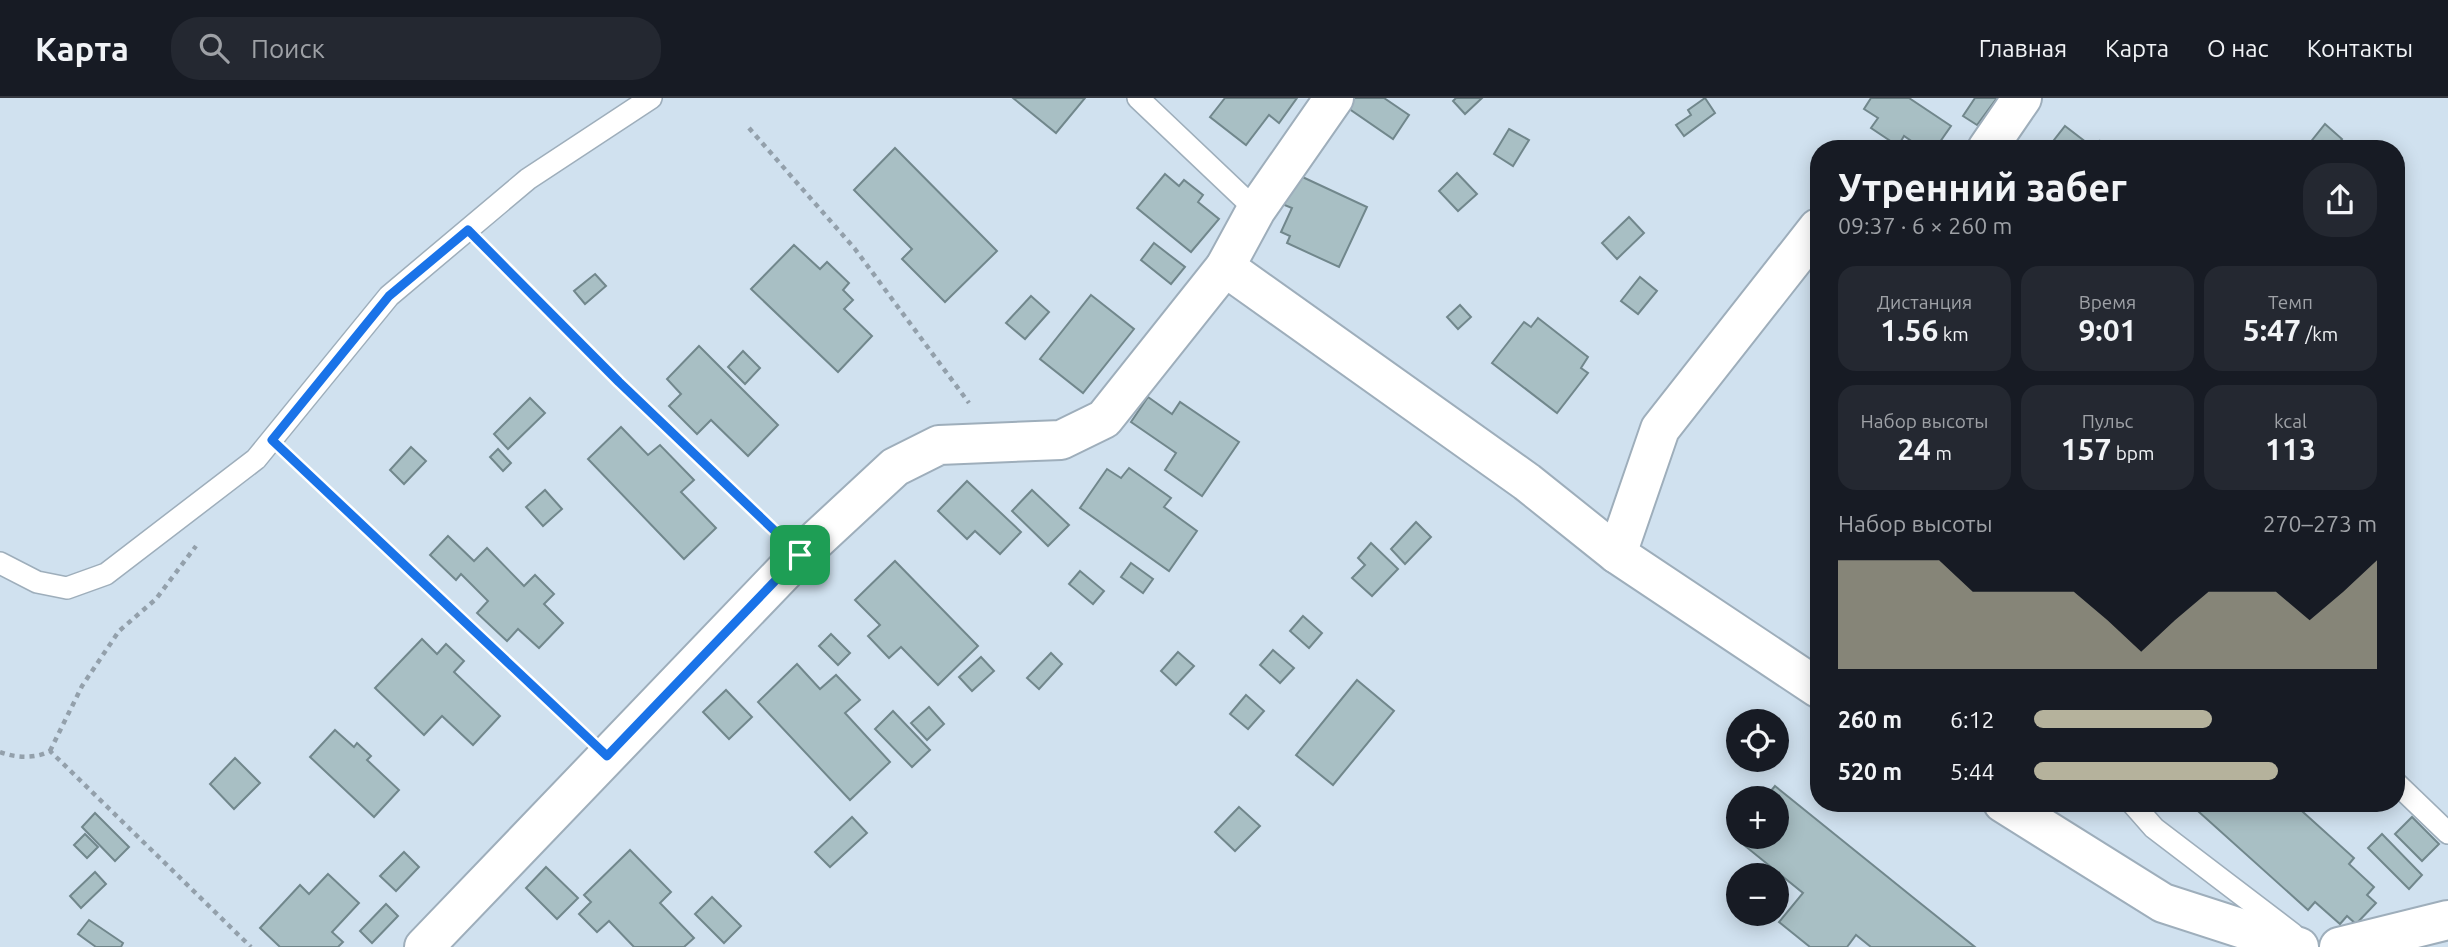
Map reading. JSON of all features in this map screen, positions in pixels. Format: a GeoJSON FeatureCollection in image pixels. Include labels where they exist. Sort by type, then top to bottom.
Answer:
{"type":"FeatureCollection","features":[{"type":"Feature","properties":{"kind":"street"},"geometry":{"type":"LineString","coordinates":[[424,947],[800,555],[895,467],[939,445],[1060,440],[1104,419],[1226,267],[1256,210],[1335,98]]}},
{"type":"Feature","properties":{"kind":"street"},"geometry":{"type":"LineString","coordinates":[[1993,140],[2022,98]]}},
{"type":"Feature","properties":{"kind":"street"},"geometry":{"type":"LineString","coordinates":[[1617,554],[1660,429],[1810,238]]}},
{"type":"Feature","properties":{"kind":"street"},"geometry":{"type":"LineString","coordinates":[[1226,267],[1527,482],[1617,554],[1810,683]]}},
{"type":"Feature","properties":{"kind":"street"},"geometry":{"type":"LineString","coordinates":[[2017,812],[2163,903],[2299,947]]}},
{"type":"Feature","properties":{"kind":"street"},"geometry":{"type":"LineString","coordinates":[[2339,947],[2448,920]]}},
{"type":"Feature","properties":{"kind":"lane"},"geometry":{"type":"LineString","coordinates":[[0,563],[37,582],[67,588],[106,574],[256,459],[389,296],[528,179],[652,98]]}},
{"type":"Feature","properties":{"kind":"lane"},"geometry":{"type":"LineString","coordinates":[[1138,98],[1256,210]]}},
{"type":"Feature","properties":{"kind":"lane"},"geometry":{"type":"LineString","coordinates":[[2405,792],[2448,833]]}},
{"type":"Feature","properties":{"kind":"lane"},"geometry":{"type":"LineString","coordinates":[[2140,812],[2154,828],[2310,947]]}},
{"type":"Feature","properties":{"kind":"path"},"geometry":{"type":"LineString","coordinates":[[749,128],[855,249],[998,442]]}},
{"type":"Feature","properties":{"kind":"path"},"geometry":{"type":"LineString","coordinates":[[468,230],[619,382],[800,555]]}},
{"type":"Feature","properties":{"kind":"path"},"geometry":{"type":"LineString","coordinates":[[272,440],[607,756]]}},
{"type":"Feature","properties":{"kind":"path"},"geometry":{"type":"LineString","coordinates":[[0,752],[40,757],[50,751],[82,686],[119,631],[156,599],[198,544]]}},
{"type":"Feature","properties":{"kind":"path"},"geometry":{"type":"LineString","coordinates":[[50,751],[251,947]]}},
{"type":"Feature","properties":{"kind":"building"},"geometry":{"type":"Polygon","coordinates":[[[1013,98],[1085,98],[1056,133],[1013,98]]]}},
{"type":"Feature","properties":{"kind":"building"},"geometry":{"type":"Polygon","coordinates":[[[1225,98],[1297,98],[1279,123],[1269,115],[1246,145],[1210,117],[1225,98]]]}},
{"type":"Feature","properties":{"kind":"building"},"geometry":{"type":"Polygon","coordinates":[[[1351,98],[1384,98],[1409,115],[1393,139],[1345,106],[1351,98]]]}},
{"type":"Feature","properties":{"kind":"building"},"geometry":{"type":"Polygon","coordinates":[[[1456,98],[1482,98],[1465,114],[1453,101],[1456,98]]]}},
{"type":"Feature","properties":{"kind":"building"},"geometry":{"type":"Polygon","coordinates":[[[1705,98],[1715,113],[1684,136],[1676,125],[1691,115],[1688,110],[1705,98]]]}},
{"type":"Feature","properties":{"kind":"building"},"geometry":{"type":"Polygon","coordinates":[[[1871,98],[1909,98],[1951,126],[1941,140],[1910,140],[1904,136],[1902,140],[1889,140],[1871,128],[1878,118],[1864,109],[1871,98]]]}},
{"type":"Feature","properties":{"kind":"building"},"geometry":{"type":"Polygon","coordinates":[[[1975,98],[1997,98],[1977,125],[1963,116],[1975,98]]]}},
{"type":"Feature","properties":{"kind":"building"},"geometry":{"type":"Polygon","coordinates":[[[2325,124],[2342,139],[2341,140],[2312,140],[2325,124]]]}},
{"type":"Feature","properties":{"kind":"building"},"geometry":{"type":"Polygon","coordinates":[[[2065,126],[2083,140],[2054,140],[2065,126]]]}},
{"type":"Feature","properties":{"kind":"building"},"geometry":{"type":"Polygon","coordinates":[[[1509,129],[1529,140],[1513,166],[1494,154],[1509,129]]]}},
{"type":"Feature","properties":{"kind":"building"},"geometry":{"type":"Polygon","coordinates":[[[895,148],[997,251],[945,302],[902,259],[912,249],[854,190],[895,148]]]}},
{"type":"Feature","properties":{"kind":"building"},"geometry":{"type":"Polygon","coordinates":[[[1457,173],[1477,194],[1458,211],[1439,191],[1457,173]]]}},
{"type":"Feature","properties":{"kind":"building"},"geometry":{"type":"Polygon","coordinates":[[[1165,174],[1179,186],[1184,180],[1203,195],[1198,202],[1219,219],[1191,252],[1137,208],[1165,174]]]}},
{"type":"Feature","properties":{"kind":"building"},"geometry":{"type":"Polygon","coordinates":[[[1296,174],[1367,207],[1339,267],[1287,243],[1290,236],[1281,232],[1292,208],[1282,204],[1296,174]]]}},
{"type":"Feature","properties":{"kind":"building"},"geometry":{"type":"Polygon","coordinates":[[[1629,217],[1644,233],[1617,259],[1602,243],[1629,217]]]}},
{"type":"Feature","properties":{"kind":"building"},"geometry":{"type":"Polygon","coordinates":[[[1154,243],[1185,267],[1171,284],[1141,260],[1154,243]]]}},
{"type":"Feature","properties":{"kind":"building"},"geometry":{"type":"Polygon","coordinates":[[[794,245],[820,269],[827,262],[849,283],[843,290],[853,300],[844,309],[872,336],[838,372],[751,289],[794,245]]]}},
{"type":"Feature","properties":{"kind":"building"},"geometry":{"type":"Polygon","coordinates":[[[595,274],[606,286],[585,304],[574,291],[595,274]]]}},
{"type":"Feature","properties":{"kind":"building"},"geometry":{"type":"Polygon","coordinates":[[[1640,277],[1657,291],[1638,314],[1621,301],[1640,277]]]}},
{"type":"Feature","properties":{"kind":"building"},"geometry":{"type":"Polygon","coordinates":[[[1091,295],[1134,329],[1083,393],[1040,359],[1091,295]]]}},
{"type":"Feature","properties":{"kind":"building"},"geometry":{"type":"Polygon","coordinates":[[[1031,296],[1049,312],[1025,339],[1006,323],[1031,296]]]}},
{"type":"Feature","properties":{"kind":"building"},"geometry":{"type":"Polygon","coordinates":[[[1460,305],[1471,317],[1458,329],[1447,317],[1460,305]]]}},
{"type":"Feature","properties":{"kind":"building"},"geometry":{"type":"Polygon","coordinates":[[[1538,318],[1588,357],[1581,368],[1588,373],[1557,413],[1492,363],[1524,322],[1531,327],[1538,318]]]}},
{"type":"Feature","properties":{"kind":"building"},"geometry":{"type":"Polygon","coordinates":[[[699,346],[778,425],[748,456],[711,420],[697,434],[669,406],[681,394],[667,379],[699,346]]]}},
{"type":"Feature","properties":{"kind":"building"},"geometry":{"type":"Polygon","coordinates":[[[743,351],[760,368],[745,384],[728,367],[743,351]]]}},
{"type":"Feature","properties":{"kind":"building"},"geometry":{"type":"Polygon","coordinates":[[[1148,397],[1172,414],[1180,402],[1239,442],[1202,496],[1165,470],[1176,453],[1131,422],[1148,397]]]}},
{"type":"Feature","properties":{"kind":"building"},"geometry":{"type":"Polygon","coordinates":[[[530,398],[545,413],[508,449],[494,434],[530,398]]]}},
{"type":"Feature","properties":{"kind":"building"},"geometry":{"type":"Polygon","coordinates":[[[621,427],[648,455],[660,445],[694,480],[681,492],[716,528],[684,559],[588,459],[621,427]]]}},
{"type":"Feature","properties":{"kind":"building"},"geometry":{"type":"Polygon","coordinates":[[[411,447],[426,461],[404,484],[390,470],[411,447]]]}},
{"type":"Feature","properties":{"kind":"building"},"geometry":{"type":"Polygon","coordinates":[[[498,449],[511,463],[503,471],[490,457],[498,449]]]}},
{"type":"Feature","properties":{"kind":"building"},"geometry":{"type":"Polygon","coordinates":[[[1129,468],[1171,498],[1164,507],[1197,531],[1169,571],[1080,508],[1107,469],[1121,478],[1129,468]]]}},
{"type":"Feature","properties":{"kind":"building"},"geometry":{"type":"Polygon","coordinates":[[[967,481],[1021,532],[1000,554],[975,531],[967,539],[938,511],[967,481]]]}},
{"type":"Feature","properties":{"kind":"building"},"geometry":{"type":"Polygon","coordinates":[[[545,490],[562,509],[543,526],[526,507],[545,490]]]}},
{"type":"Feature","properties":{"kind":"building"},"geometry":{"type":"Polygon","coordinates":[[[1032,490],[1069,525],[1048,546],[1012,511],[1032,490]]]}},
{"type":"Feature","properties":{"kind":"building"},"geometry":{"type":"Polygon","coordinates":[[[1416,522],[1431,537],[1405,564],[1391,549],[1416,522]]]}},
{"type":"Feature","properties":{"kind":"building"},"geometry":{"type":"Polygon","coordinates":[[[448,536],[474,561],[487,548],[524,586],[535,575],[554,594],[544,604],[563,623],[539,648],[518,629],[507,641],[477,613],[488,601],[461,574],[456,580],[430,555],[448,536]]]}},
{"type":"Feature","properties":{"kind":"building"},"geometry":{"type":"Polygon","coordinates":[[[1371,543],[1398,569],[1372,596],[1352,578],[1365,565],[1358,558],[1371,543]]]}},
{"type":"Feature","properties":{"kind":"building"},"geometry":{"type":"Polygon","coordinates":[[[895,561],[978,646],[938,685],[901,647],[889,658],[868,636],[880,625],[855,600],[895,561]]]}},
{"type":"Feature","properties":{"kind":"building"},"geometry":{"type":"Polygon","coordinates":[[[1131,563],[1153,579],[1143,593],[1121,577],[1131,563]]]}},
{"type":"Feature","properties":{"kind":"building"},"geometry":{"type":"Polygon","coordinates":[[[1080,571],[1104,591],[1093,604],[1069,584],[1080,571]]]}},
{"type":"Feature","properties":{"kind":"building"},"geometry":{"type":"Polygon","coordinates":[[[1303,616],[1322,633],[1309,648],[1290,631],[1303,616]]]}},
{"type":"Feature","properties":{"kind":"building"},"geometry":{"type":"Polygon","coordinates":[[[831,634],[850,653],[838,665],[819,646],[831,634]]]}},
{"type":"Feature","properties":{"kind":"building"},"geometry":{"type":"Polygon","coordinates":[[[422,639],[437,654],[446,644],[464,661],[454,672],[500,716],[473,745],[442,716],[424,735],[375,688],[422,639]]]}},
{"type":"Feature","properties":{"kind":"building"},"geometry":{"type":"Polygon","coordinates":[[[1273,650],[1294,668],[1280,683],[1260,665],[1273,650]]]}},
{"type":"Feature","properties":{"kind":"building"},"geometry":{"type":"Polygon","coordinates":[[[1178,652],[1194,666],[1176,685],[1161,671],[1178,652]]]}},
{"type":"Feature","properties":{"kind":"building"},"geometry":{"type":"Polygon","coordinates":[[[1051,653],[1062,664],[1039,689],[1027,678],[1051,653]]]}},
{"type":"Feature","properties":{"kind":"building"},"geometry":{"type":"Polygon","coordinates":[[[981,657],[994,671],[972,691],[959,677],[981,657]]]}},
{"type":"Feature","properties":{"kind":"building"},"geometry":{"type":"Polygon","coordinates":[[[797,664],[820,689],[836,675],[860,700],[845,713],[890,762],[850,800],[758,702],[797,664]]]}},
{"type":"Feature","properties":{"kind":"building"},"geometry":{"type":"Polygon","coordinates":[[[1357,680],[1394,711],[1333,785],[1296,755],[1357,680]]]}},
{"type":"Feature","properties":{"kind":"building"},"geometry":{"type":"Polygon","coordinates":[[[726,690],[752,717],[729,739],[703,712],[726,690]]]}},
{"type":"Feature","properties":{"kind":"building"},"geometry":{"type":"Polygon","coordinates":[[[1246,695],[1264,711],[1248,729],[1230,714],[1246,695]]]}},
{"type":"Feature","properties":{"kind":"building"},"geometry":{"type":"Polygon","coordinates":[[[929,707],[944,724],[927,740],[911,723],[929,707]]]}},
{"type":"Feature","properties":{"kind":"building"},"geometry":{"type":"Polygon","coordinates":[[[893,711],[930,750],[912,767],[875,729],[893,711]]]}},
{"type":"Feature","properties":{"kind":"building"},"geometry":{"type":"Polygon","coordinates":[[[335,730],[354,747],[357,743],[371,756],[367,760],[399,790],[374,817],[310,757],[335,730]]]}},
{"type":"Feature","properties":{"kind":"building"},"geometry":{"type":"Polygon","coordinates":[[[235,758],[260,783],[234,809],[210,784],[235,758]]]}},
{"type":"Feature","properties":{"kind":"building"},"geometry":{"type":"Polygon","coordinates":[[[1789,797],[1975,947],[1871,947],[1856,935],[1847,947],[1810,947],[1784,926],[1789,926],[1789,910],[1803,893],[1789,882],[1789,863],[1766,863],[1749,849],[1789,849],[1789,797]]]}},
{"type":"Feature","properties":{"kind":"building"},"geometry":{"type":"Polygon","coordinates":[[[1239,807],[1260,826],[1235,851],[1215,832],[1239,807]]]}},
{"type":"Feature","properties":{"kind":"building"},"geometry":{"type":"Polygon","coordinates":[[[2199,812],[2303,812],[2354,858],[2349,864],[2374,887],[2367,895],[2376,903],[2356,924],[2347,916],[2340,924],[2315,902],[2308,910],[2199,812]]]}},
{"type":"Feature","properties":{"kind":"building"},"geometry":{"type":"Polygon","coordinates":[[[95,813],[129,847],[115,861],[82,827],[95,813]]]}},
{"type":"Feature","properties":{"kind":"building"},"geometry":{"type":"Polygon","coordinates":[[[852,817],[867,833],[830,867],[815,852],[852,817]]]}},
{"type":"Feature","properties":{"kind":"building"},"geometry":{"type":"Polygon","coordinates":[[[2412,817],[2439,844],[2422,861],[2395,834],[2412,817]]]}},
{"type":"Feature","properties":{"kind":"building"},"geometry":{"type":"Polygon","coordinates":[[[85,834],[98,847],[87,858],[74,845],[85,834]]]}},
{"type":"Feature","properties":{"kind":"building"},"geometry":{"type":"Polygon","coordinates":[[[2382,834],[2422,875],[2409,889],[2368,848],[2382,834]]]}},
{"type":"Feature","properties":{"kind":"building"},"geometry":{"type":"Polygon","coordinates":[[[630,850],[671,892],[660,903],[694,938],[684,947],[634,947],[609,921],[597,932],[579,914],[591,902],[584,895],[630,850]]]}},
{"type":"Feature","properties":{"kind":"building"},"geometry":{"type":"Polygon","coordinates":[[[404,852],[419,867],[396,891],[380,876],[404,852]]]}},
{"type":"Feature","properties":{"kind":"building"},"geometry":{"type":"Polygon","coordinates":[[[546,867],[578,898],[557,919],[526,888],[546,867]]]}},
{"type":"Feature","properties":{"kind":"building"},"geometry":{"type":"Polygon","coordinates":[[[95,872],[106,884],[81,908],[70,896],[95,872]]]}},
{"type":"Feature","properties":{"kind":"building"},"geometry":{"type":"Polygon","coordinates":[[[328,874],[359,903],[332,932],[343,942],[338,947],[280,947],[260,928],[300,885],[309,894],[328,874]]]}},
{"type":"Feature","properties":{"kind":"building"},"geometry":{"type":"Polygon","coordinates":[[[712,897],[741,926],[724,943],[695,914],[712,897]]]}},
{"type":"Feature","properties":{"kind":"building"},"geometry":{"type":"Polygon","coordinates":[[[386,904],[398,916],[372,943],[360,931],[386,904]]]}},
{"type":"Feature","properties":{"kind":"building"},"geometry":{"type":"Polygon","coordinates":[[[89,920],[123,943],[121,947],[96,947],[78,934],[89,920]]]}},
{"type":"Feature","properties":{"kind":"route"},"geometry":{"type":"LineString","coordinates":[[468,230],[619,382],[800,555],[607,756],[272,440],[389,296],[468,230]]}}]}
